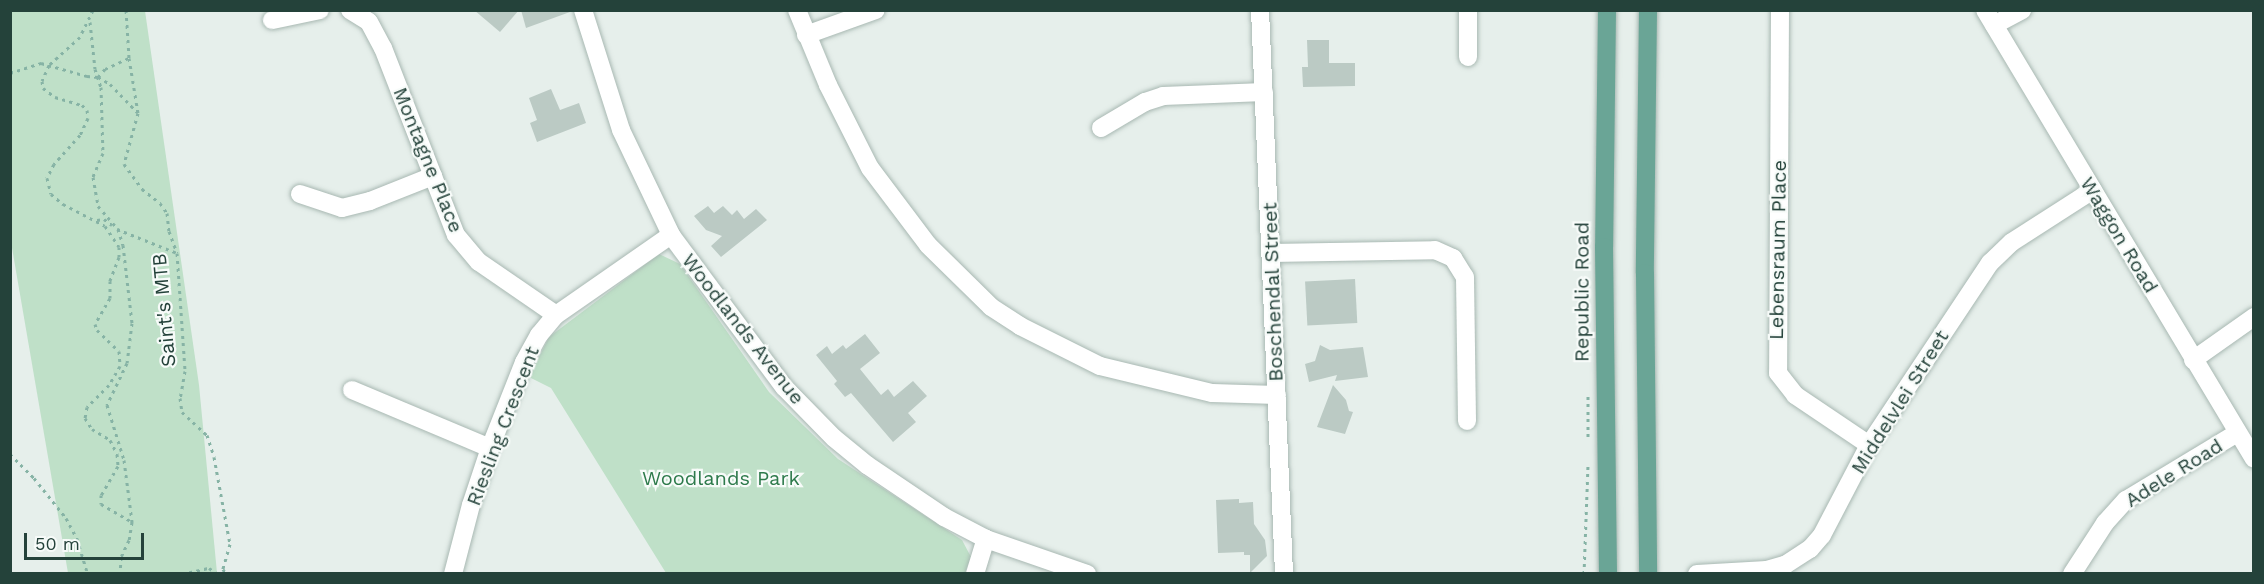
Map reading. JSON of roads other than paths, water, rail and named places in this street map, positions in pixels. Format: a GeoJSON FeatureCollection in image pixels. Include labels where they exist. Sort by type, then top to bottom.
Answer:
{"type":"FeatureCollection","features":[{"type":"Feature","properties":{"kind":"main road","name":"Republic Road"},"geometry":{"type":"LineString","coordinates":[[1607,10],[1604,247],[1608,573]]}},
{"type":"Feature","properties":{"kind":"main road"},"geometry":{"type":"LineString","coordinates":[[1648,10],[1645,273],[1648,573]]}},
{"type":"Feature","properties":{"kind":"street"},"geometry":{"type":"LineString","coordinates":[[272,20],[320,10]]}},
{"type":"Feature","properties":{"kind":"street","name":"Montagne Place"},"geometry":{"type":"LineString","coordinates":[[350,10],[363,16],[374,31],[450,222],[471,254],[556,315]]}},
{"type":"Feature","properties":{"kind":"street","name":"Woodlands Avenue"},"geometry":{"type":"LineString","coordinates":[[583,10],[621,130],[670,235],[784,387],[834,438],[909,495],[987,539],[1087,573]]}},
{"type":"Feature","properties":{"kind":"street"},"geometry":{"type":"LineString","coordinates":[[797,10],[845,123],[870,168],[928,245],[991,307],[1020,326],[1100,366],[1212,393],[1277,395]]}},
{"type":"Feature","properties":{"kind":"street"},"geometry":{"type":"LineString","coordinates":[[806,35],[876,10]]}},
{"type":"Feature","properties":{"kind":"street","name":"Boschendal Street"},"geometry":{"type":"LineString","coordinates":[[1260,10],[1284,573]]}},
{"type":"Feature","properties":{"kind":"street"},"geometry":{"type":"LineString","coordinates":[[1468,10],[1468,57]]}},
{"type":"Feature","properties":{"kind":"street","name":"Lebensraum Place"},"geometry":{"type":"LineString","coordinates":[[1780,10],[1778,374],[1795,395],[1869,445]]}},
{"type":"Feature","properties":{"kind":"street"},"geometry":{"type":"LineString","coordinates":[[1989,18],[2022,10]]}},
{"type":"Feature","properties":{"kind":"street","name":"Waggon Road"},"geometry":{"type":"LineString","coordinates":[[1989,18],[2253,459]]}},
{"type":"Feature","properties":{"kind":"street"},"geometry":{"type":"LineString","coordinates":[[1101,128],[1145,102],[1163,96],[1264,92]]}},
{"type":"Feature","properties":{"kind":"street"},"geometry":{"type":"LineString","coordinates":[[300,194],[342,208],[370,201],[433,176]]}},
{"type":"Feature","properties":{"kind":"street","name":"Middelvlei Street"},"geometry":{"type":"LineString","coordinates":[[1697,573],[1786,569],[1800,558],[1822,536],[1869,445],[1994,257],[2012,242],[2093,190]]}},
{"type":"Feature","properties":{"kind":"street","name":"Riesling Crescent"},"geometry":{"type":"LineString","coordinates":[[453,573],[471,505],[490,448],[524,362],[539,335],[556,315],[670,235]]}},
{"type":"Feature","properties":{"kind":"street"},"geometry":{"type":"LineString","coordinates":[[1272,253],[1435,250],[1447,254],[1458,262],[1465,277],[1467,421]]}},
{"type":"Feature","properties":{"kind":"street"},"geometry":{"type":"LineString","coordinates":[[2193,360],[2253,317]]}},
{"type":"Feature","properties":{"kind":"street"},"geometry":{"type":"LineString","coordinates":[[352,390],[490,448]]}},
{"type":"Feature","properties":{"kind":"street","name":"Adele Road"},"geometry":{"type":"LineString","coordinates":[[2072,573],[2104,523],[2126,500],[2237,433]]}},
{"type":"Feature","properties":{"kind":"street"},"geometry":{"type":"LineString","coordinates":[[975,573],[987,539]]}},
{"type":"Feature","properties":{"kind":"park label","name":"Woodlands Park"},"geometry":{"type":"Point","coordinates":[721,478]}}]}
